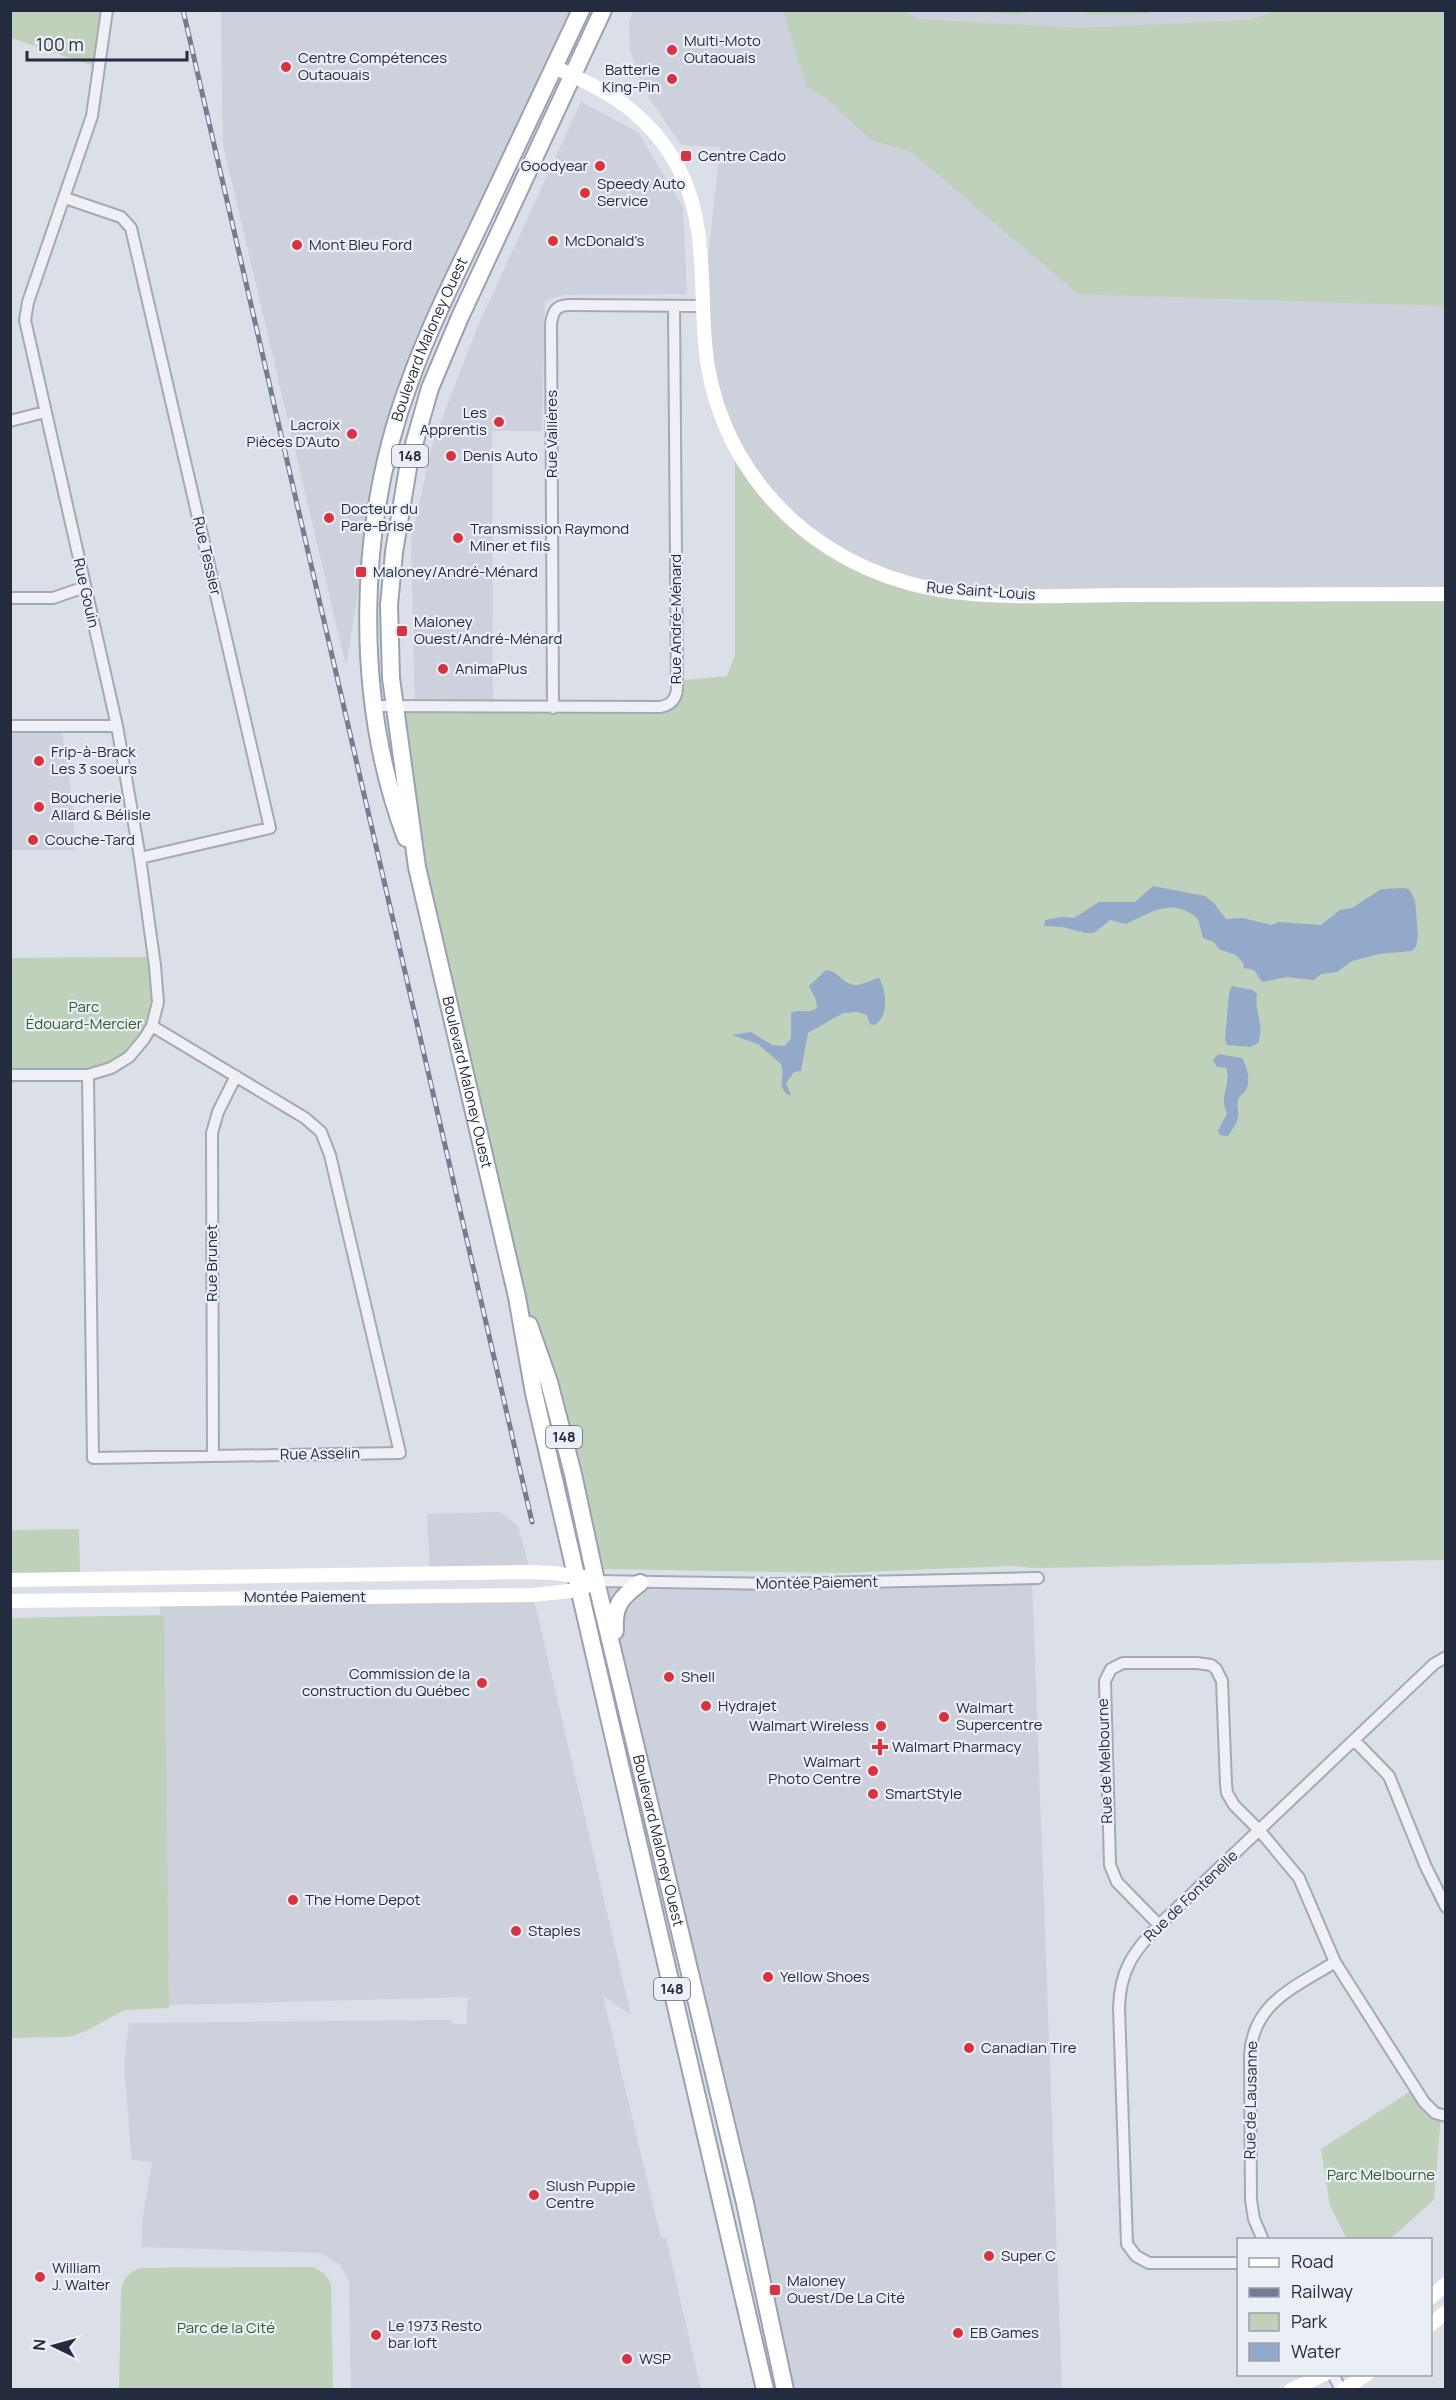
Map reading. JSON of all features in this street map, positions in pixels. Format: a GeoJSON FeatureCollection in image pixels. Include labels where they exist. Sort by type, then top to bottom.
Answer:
{"type":"FeatureCollection","features":[{"type":"Feature","properties":{"kind":"main road","name":"Boulevard Maloney Ouest"},"geometry":{"type":"LineString","coordinates":[[417,867],[397,814],[373,706],[368,584],[379,500],[398,415],[410,380],[453,282],[580,10]]}},
{"type":"Feature","properties":{"kind":"main road","name":"Boulevard Maloney Ouest"},"geometry":{"type":"LineString","coordinates":[[603,10],[460,317],[430,388],[416,433],[400,513],[390,596],[389,631],[394,707],[417,867],[517,1297],[534,1394],[765,2390]]}},
{"type":"Feature","properties":{"kind":"main road","name":"Boulevard Maloney Ouest"},"geometry":{"type":"LineString","coordinates":[[517,1297],[538,1346],[561,1424],[769,2310],[785,2390]]}},
{"type":"Feature","properties":{"kind":"main road"},"geometry":{"type":"LineString","coordinates":[[619,1674],[615,1612],[622,1596],[640,1583]]}},
{"type":"Feature","properties":{"kind":"main road"},"geometry":{"type":"LineString","coordinates":[[769,2310],[790,2375],[799,2390]]}},
{"type":"Feature","properties":{"kind":"street","name":"Rue Gouin"},"geometry":{"type":"LineString","coordinates":[[10,1075],[88,1075],[111,1068],[129,1057],[152,1026],[156,1014],[158,988],[140,858],[117,726],[26,329],[26,311],[92,116],[107,10]]}},
{"type":"Feature","properties":{"kind":"street","name":"Rue Saint-Louis"},"geometry":{"type":"LineString","coordinates":[[554,67],[589,82],[630,107],[654,131],[678,167],[692,201],[699,232],[706,360],[714,398],[723,424],[743,464],[764,492],[802,528],[834,551],[877,573],[925,588],[983,594],[1060,596],[1446,594]]}},
{"type":"Feature","properties":{"kind":"street","name":"Rue Tessier"},"geometry":{"type":"LineString","coordinates":[[65,198],[121,217],[131,228],[270,828],[140,858]]}},
{"type":"Feature","properties":{"kind":"street","name":"Rue Vallières"},"geometry":{"type":"LineString","coordinates":[[553,708],[552,317],[554,310],[564,305],[702,306]]}},
{"type":"Feature","properties":{"kind":"street","name":"Rue André-Ménard"},"geometry":{"type":"LineString","coordinates":[[373,706],[553,708],[660,707],[670,704],[676,695],[674,306]]}},
{"type":"Feature","properties":{"kind":"street"},"geometry":{"type":"LineString","coordinates":[[10,421],[45,412]]}},
{"type":"Feature","properties":{"kind":"street"},"geometry":{"type":"LineString","coordinates":[[10,598],[53,597],[85,587]]}},
{"type":"Feature","properties":{"kind":"street"},"geometry":{"type":"LineString","coordinates":[[10,726],[117,726]]}},
{"type":"Feature","properties":{"kind":"street","name":"Rue Asselin"},"geometry":{"type":"LineString","coordinates":[[88,1075],[93,1458],[400,1453],[325,1143],[315,1125],[152,1026]]}},
{"type":"Feature","properties":{"kind":"street","name":"Rue Brunet"},"geometry":{"type":"LineString","coordinates":[[213,1455],[212,1133],[218,1112],[236,1076]]}},
{"type":"Feature","properties":{"kind":"street","name":"Montée Paiement"},"geometry":{"type":"LineString","coordinates":[[10,1580],[530,1572],[577,1582]]}},
{"type":"Feature","properties":{"kind":"street","name":"Montée Paiement"},"geometry":{"type":"LineString","coordinates":[[10,1601],[533,1595],[577,1582],[597,1581],[772,1584],[1038,1578]]}},
{"type":"Feature","properties":{"kind":"street","name":"Rue de Fontenelle"},"geometry":{"type":"LineString","coordinates":[[1237,2263],[1149,2263],[1136,2256],[1128,2244],[1119,1997],[1123,1974],[1143,1942],[1159,1925],[1434,1664],[1446,1657]]}},
{"type":"Feature","properties":{"kind":"street","name":"Rue de Melbourne"},"geometry":{"type":"LineString","coordinates":[[1159,1925],[1118,1882],[1110,1865],[1103,1690],[1107,1675],[1123,1663],[1211,1665],[1216,1669],[1224,1689],[1227,1793],[1234,1805],[1260,1831],[1299,1878],[1335,1962],[1420,2097],[1435,2113],[1446,2116]]}},
{"type":"Feature","properties":{"kind":"street"},"geometry":{"type":"LineString","coordinates":[[1355,1741],[1389,1776],[1425,1867],[1446,1907]]}},
{"type":"Feature","properties":{"kind":"street","name":"Rue de Lausanne"},"geometry":{"type":"LineString","coordinates":[[1262,2238],[1252,2210],[1250,2186],[1252,2034],[1261,2016],[1274,2002],[1335,1962]]}},
{"type":"Feature","properties":{"kind":"street"},"geometry":{"type":"LineString","coordinates":[[1432,2297],[1446,2284]]}},
{"type":"Feature","properties":{"kind":"street"},"geometry":{"type":"LineString","coordinates":[[1432,2324],[1446,2312]]}},
{"type":"Feature","properties":{"kind":"street"},"geometry":{"type":"LineString","coordinates":[[1291,2390],[1321,2376]]}},
{"type":"Feature","properties":{"kind":"street"},"geometry":{"type":"LineString","coordinates":[[1334,2376],[1342,2390],[1364,2376]]}},
{"type":"Feature","properties":{"kind":"shaded area"},"geometry":{"type":"Polygon","coordinates":[[[633,10],[1445,11],[1445,594],[983,594],[862,565],[764,492],[714,398],[703,306],[720,147],[681,145],[644,90],[630,50],[629,23],[633,10]]]}},
{"type":"Feature","properties":{"kind":"shaded area"},"geometry":{"type":"Polygon","coordinates":[[[221,11],[574,11],[415,339],[381,449],[346,666],[223,145],[221,11]]]}},
{"type":"Feature","properties":{"kind":"shaded area"},"geometry":{"type":"Polygon","coordinates":[[[581,102],[638,132],[683,207],[687,294],[563,295],[545,301],[542,431],[492,431],[493,707],[415,707],[411,540],[433,442],[477,328],[581,102]]]}},
{"type":"Feature","properties":{"kind":"shaded area"},"geometry":{"type":"Polygon","coordinates":[[[11,726],[61,726],[74,811],[74,850],[11,850],[11,726]]]}},
{"type":"Feature","properties":{"kind":"shaded area"},"geometry":{"type":"Polygon","coordinates":[[[500,1512],[518,1526],[530,1572],[430,1575],[427,1514],[500,1512]]]}},
{"type":"Feature","properties":{"kind":"shaded area"},"geometry":{"type":"Polygon","coordinates":[[[1032,1578],[1062,2389],[785,2389],[596,1581],[1032,1578]]]}},
{"type":"Feature","properties":{"kind":"shaded area"},"geometry":{"type":"Polygon","coordinates":[[[533,1595],[631,2015],[603,1996],[661,2238],[666,2238],[701,2389],[351,2389],[349,2281],[340,2265],[320,2253],[142,2247],[142,2222],[152,2162],[132,2160],[124,2064],[129,2023],[450,2020],[455,2024],[467,2024],[467,2001],[472,1997],[166,2005],[160,1599],[533,1595]]]}},
{"type":"Feature","properties":{"kind":"green space"},"geometry":{"type":"Polygon","coordinates":[[[1040,10],[1016,15],[968,11],[1040,10]]]}},
{"type":"Feature","properties":{"kind":"green space"},"geometry":{"type":"Polygon","coordinates":[[[1280,10],[1445,11],[1445,306],[1078,294],[911,152],[871,140],[826,98],[807,87],[783,11],[903,11],[918,19],[1078,28],[1249,20],[1280,10]]]}},
{"type":"Feature","properties":{"kind":"green space"},"geometry":{"type":"Polygon","coordinates":[[[10,11],[107,11],[100,68],[11,38],[10,11]]]}},
{"type":"Feature","properties":{"kind":"green space"},"geometry":{"type":"Polygon","coordinates":[[[1085,11],[1149,11],[1151,14],[1087,15],[1085,11]]]}},
{"type":"Feature","properties":{"kind":"green space"},"geometry":{"type":"Polygon","coordinates":[[[735,449],[743,464],[835,551],[941,590],[1445,594],[1445,1560],[1036,1568],[1011,1566],[838,1573],[600,1569],[517,1297],[458,1040],[394,707],[660,707],[684,680],[727,676],[735,656],[735,449]]]}},
{"type":"Feature","properties":{"kind":"green space","name":"Parc Édouard-Mercier"},"geometry":{"type":"Polygon","coordinates":[[[154,957],[158,988],[144,1039],[99,1072],[11,1075],[10,958],[154,957]]]}},
{"type":"Feature","properties":{"kind":"green space"},"geometry":{"type":"Polygon","coordinates":[[[79,1529],[80,1579],[11,1580],[10,1530],[79,1529]]]}},
{"type":"Feature","properties":{"kind":"green space"},"geometry":{"type":"Polygon","coordinates":[[[164,1615],[169,2008],[124,2010],[86,2031],[69,2037],[11,2038],[11,1618],[164,1615]]]}},
{"type":"Feature","properties":{"kind":"green space","name":"Parc Melbourne"},"geometry":{"type":"Polygon","coordinates":[[[1414,2089],[1441,2116],[1434,2200],[1391,2238],[1346,2238],[1330,2206],[1321,2149],[1414,2089]]]}},
{"type":"Feature","properties":{"kind":"green space","name":"Parc de la Cité"},"geometry":{"type":"Polygon","coordinates":[[[311,2267],[324,2273],[331,2285],[333,2389],[119,2389],[121,2290],[123,2282],[133,2271],[141,2268],[311,2267]]]}},
{"type":"Feature","properties":{"kind":"water"},"geometry":{"type":"Polygon","coordinates":[[[1153,886],[1205,896],[1214,903],[1226,919],[1243,918],[1271,925],[1279,922],[1321,925],[1340,910],[1352,908],[1381,889],[1405,888],[1410,890],[1415,900],[1418,935],[1416,947],[1412,951],[1379,954],[1352,961],[1337,972],[1321,974],[1314,980],[1287,977],[1262,982],[1254,970],[1244,968],[1236,955],[1219,949],[1214,942],[1203,938],[1198,919],[1179,909],[1162,909],[1126,924],[1110,920],[1094,933],[1044,926],[1045,920],[1061,917],[1074,918],[1099,902],[1135,902],[1153,886]]]}},
{"type":"Feature","properties":{"kind":"water"},"geometry":{"type":"Polygon","coordinates":[[[826,970],[855,985],[879,978],[885,997],[882,1017],[874,1025],[870,1024],[867,1015],[857,1012],[843,1013],[808,1033],[801,1071],[794,1072],[786,1083],[791,1095],[788,1095],[784,1092],[782,1084],[781,1064],[758,1044],[732,1035],[751,1032],[772,1045],[785,1046],[791,1038],[791,1013],[817,1008],[809,986],[826,970]]]}},
{"type":"Feature","properties":{"kind":"water"},"geometry":{"type":"Polygon","coordinates":[[[1232,986],[1253,990],[1257,994],[1260,1036],[1258,1043],[1250,1047],[1227,1045],[1225,1039],[1229,994],[1232,986]]]}},
{"type":"Feature","properties":{"kind":"water"},"geometry":{"type":"Polygon","coordinates":[[[1218,1054],[1242,1058],[1248,1073],[1247,1086],[1237,1103],[1237,1121],[1228,1136],[1220,1135],[1218,1131],[1227,1113],[1224,1096],[1227,1074],[1226,1068],[1217,1067],[1213,1060],[1218,1054]]]}},
{"type":"Feature","properties":{"kind":"railway"},"geometry":{"type":"LineString","coordinates":[[183,10],[532,1522]]}},
{"type":"Feature","properties":{"kind":"place","name":"Multi-Moto Outaouais"},"geometry":{"type":"Point","coordinates":[672,50]}},
{"type":"Feature","properties":{"kind":"place","name":"Centre Compétences Outaouais"},"geometry":{"type":"Point","coordinates":[286,67]}},
{"type":"Feature","properties":{"kind":"place","name":"Batterie King-Pin"},"geometry":{"type":"Point","coordinates":[672,79]}},
{"type":"Feature","properties":{"kind":"place","name":"Centre Cado"},"geometry":{"type":"Point","coordinates":[686,156]}},
{"type":"Feature","properties":{"kind":"place","name":"Goodyear"},"geometry":{"type":"Point","coordinates":[600,166]}},
{"type":"Feature","properties":{"kind":"place","name":"Speedy Auto Service"},"geometry":{"type":"Point","coordinates":[585,193]}},
{"type":"Feature","properties":{"kind":"place","name":"McDonald's"},"geometry":{"type":"Point","coordinates":[553,241]}},
{"type":"Feature","properties":{"kind":"place","name":"Mont Bleu Ford"},"geometry":{"type":"Point","coordinates":[297,245]}},
{"type":"Feature","properties":{"kind":"place","name":"Les Apprentis"},"geometry":{"type":"Point","coordinates":[499,422]}},
{"type":"Feature","properties":{"kind":"place","name":"Lacroix Pièces D'Auto"},"geometry":{"type":"Point","coordinates":[352,434]}},
{"type":"Feature","properties":{"kind":"place","name":"Denis Auto"},"geometry":{"type":"Point","coordinates":[451,456]}},
{"type":"Feature","properties":{"kind":"place","name":"Docteur du Pare-Brise"},"geometry":{"type":"Point","coordinates":[329,518]}},
{"type":"Feature","properties":{"kind":"place","name":"Transmission Raymond Miner et fils"},"geometry":{"type":"Point","coordinates":[458,538]}},
{"type":"Feature","properties":{"kind":"place","name":"Maloney/André-Ménard"},"geometry":{"type":"Point","coordinates":[361,572]}},
{"type":"Feature","properties":{"kind":"place","name":"Maloney Ouest/André-Ménard"},"geometry":{"type":"Point","coordinates":[402,631]}},
{"type":"Feature","properties":{"kind":"place","name":"AnimaPlus"},"geometry":{"type":"Point","coordinates":[443,669]}},
{"type":"Feature","properties":{"kind":"place","name":"Frip-à-Brack Les 3 soeurs"},"geometry":{"type":"Point","coordinates":[39,761]}},
{"type":"Feature","properties":{"kind":"place","name":"Boucherie Allard & Bélisle"},"geometry":{"type":"Point","coordinates":[39,807]}},
{"type":"Feature","properties":{"kind":"place","name":"Couche-Tard"},"geometry":{"type":"Point","coordinates":[33,840]}},
{"type":"Feature","properties":{"kind":"place","name":"Shell"},"geometry":{"type":"Point","coordinates":[669,1677]}},
{"type":"Feature","properties":{"kind":"place","name":"Commission de la construction du Québec"},"geometry":{"type":"Point","coordinates":[482,1683]}},
{"type":"Feature","properties":{"kind":"place","name":"Hydrajet"},"geometry":{"type":"Point","coordinates":[706,1706]}},
{"type":"Feature","properties":{"kind":"place","name":"Walmart Supercentre"},"geometry":{"type":"Point","coordinates":[944,1717]}},
{"type":"Feature","properties":{"kind":"place","name":"Walmart Wireless"},"geometry":{"type":"Point","coordinates":[881,1726]}},
{"type":"Feature","properties":{"kind":"place","name":"Walmart Pharmacy"},"geometry":{"type":"Point","coordinates":[880,1747]}},
{"type":"Feature","properties":{"kind":"place","name":"Walmart Photo Centre"},"geometry":{"type":"Point","coordinates":[873,1771]}},
{"type":"Feature","properties":{"kind":"place","name":"SmartStyle"},"geometry":{"type":"Point","coordinates":[873,1794]}},
{"type":"Feature","properties":{"kind":"place","name":"The Home Depot"},"geometry":{"type":"Point","coordinates":[293,1900]}},
{"type":"Feature","properties":{"kind":"place","name":"Staples"},"geometry":{"type":"Point","coordinates":[516,1931]}},
{"type":"Feature","properties":{"kind":"place","name":"Yellow Shoes"},"geometry":{"type":"Point","coordinates":[768,1977]}},
{"type":"Feature","properties":{"kind":"place","name":"Canadian Tire"},"geometry":{"type":"Point","coordinates":[969,2048]}},
{"type":"Feature","properties":{"kind":"place","name":"Slush Puppie Centre"},"geometry":{"type":"Point","coordinates":[534,2195]}},
{"type":"Feature","properties":{"kind":"place","name":"Super C"},"geometry":{"type":"Point","coordinates":[989,2256]}},
{"type":"Feature","properties":{"kind":"place","name":"William J. Walter"},"geometry":{"type":"Point","coordinates":[40,2277]}},
{"type":"Feature","properties":{"kind":"place","name":"Maloney Ouest/De La Cité"},"geometry":{"type":"Point","coordinates":[775,2290]}},
{"type":"Feature","properties":{"kind":"place","name":"EB Games"},"geometry":{"type":"Point","coordinates":[958,2333]}},
{"type":"Feature","properties":{"kind":"place","name":"Le 1973 Resto bar loft"},"geometry":{"type":"Point","coordinates":[376,2335]}},
{"type":"Feature","properties":{"kind":"place","name":"WSP"},"geometry":{"type":"Point","coordinates":[627,2359]}}]}
